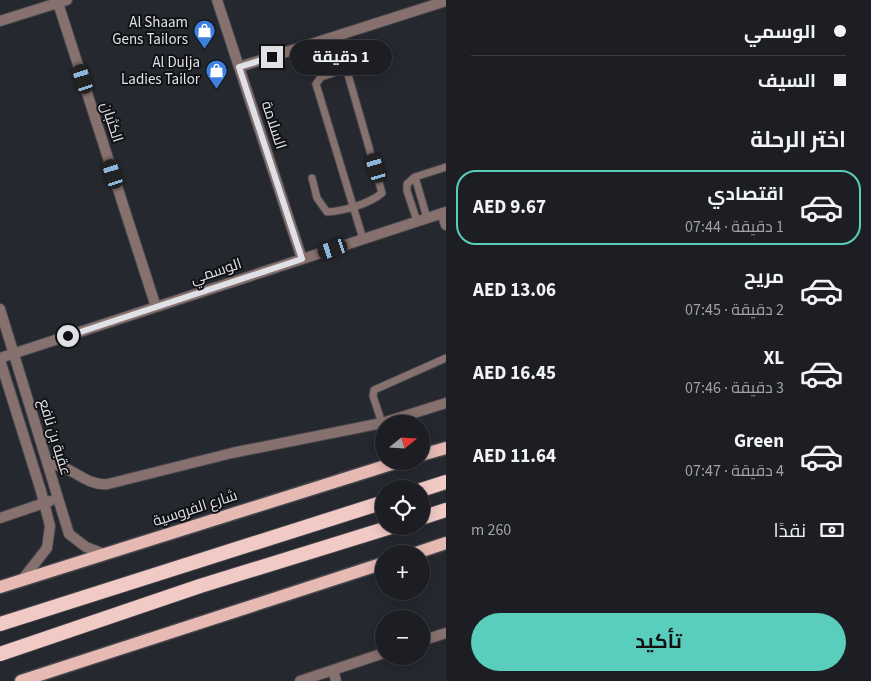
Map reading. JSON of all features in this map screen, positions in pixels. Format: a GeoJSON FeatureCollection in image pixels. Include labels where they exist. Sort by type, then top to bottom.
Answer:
{"type":"FeatureCollection","features":[{"type":"Feature","properties":{"kind":"highway"},"geometry":{"type":"LineString","coordinates":[[430,487],[446,482]]}},
{"type":"Feature","properties":{"kind":"highway"},"geometry":{"type":"LineString","coordinates":[[0,624],[375,505]]}},
{"type":"Feature","properties":{"kind":"highway"},"geometry":{"type":"LineString","coordinates":[[430,515],[446,510]]}},
{"type":"Feature","properties":{"kind":"highway"},"geometry":{"type":"LineString","coordinates":[[0,654],[200,586],[375,532]]}},
{"type":"Feature","properties":{"kind":"main road"},"geometry":{"type":"LineString","coordinates":[[430,452],[446,448]]}},
{"type":"Feature","properties":{"kind":"main road","name":"شارع الفروسية"},"geometry":{"type":"LineString","coordinates":[[0,587],[375,469]]}},
{"type":"Feature","properties":{"kind":"main road"},"geometry":{"type":"LineString","coordinates":[[430,548],[446,543]]}},
{"type":"Feature","properties":{"kind":"main road"},"geometry":{"type":"LineString","coordinates":[[21,681],[375,566]]}},
{"type":"Feature","properties":{"kind":"street","name":"السلامة"},"geometry":{"type":"LineString","coordinates":[[217,0],[302,259]]}},
{"type":"Feature","properties":{"kind":"street"},"geometry":{"type":"LineString","coordinates":[[0,21],[62,1]]}},
{"type":"Feature","properties":{"kind":"street","name":"الكثبان"},"geometry":{"type":"LineString","coordinates":[[62,1],[156,307]]}},
{"type":"Feature","properties":{"kind":"street"},"geometry":{"type":"LineString","coordinates":[[239,67],[446,1]]}},
{"type":"Feature","properties":{"kind":"street","name":"الوسمي"},"geometry":{"type":"LineString","coordinates":[[0,359],[427,218],[444,213],[446,225]]}},
{"type":"Feature","properties":{"kind":"street","name":"عقبة بن نافع"},"geometry":{"type":"LineString","coordinates":[[0,309],[69,534],[86,547],[104,554]]}},
{"type":"Feature","properties":{"kind":"street","name":"عقبة بن نافع"},"geometry":{"type":"LineString","coordinates":[[0,359],[45,503],[50,526],[47,548],[22,580]]}},
{"type":"Feature","properties":{"kind":"street"},"geometry":{"type":"LineString","coordinates":[[408,415],[446,403]]}},
{"type":"Feature","properties":{"kind":"street"},"geometry":{"type":"LineString","coordinates":[[17,415],[32,411]]}},
{"type":"Feature","properties":{"kind":"street"},"geometry":{"type":"LineString","coordinates":[[48,464],[60,465],[92,482],[108,484],[232,453],[375,424]]}},
{"type":"Feature","properties":{"kind":"street"},"geometry":{"type":"LineString","coordinates":[[0,518],[58,499]]}},
{"type":"Feature","properties":{"kind":"street"},"geometry":{"type":"LineString","coordinates":[[430,638],[446,633]]}},
{"type":"Feature","properties":{"kind":"street"},"geometry":{"type":"LineString","coordinates":[[300,681],[375,656]]}},
{"type":"Feature","properties":{"kind":"street"},"geometry":{"type":"LineString","coordinates":[[332,670],[336,681]]}},
{"type":"Feature","properties":{"kind":"lane"},"geometry":{"type":"LineString","coordinates":[[312,178],[317,198],[327,212],[339,211],[376,198],[382,193],[337,36]]}},
{"type":"Feature","properties":{"kind":"lane"},"geometry":{"type":"LineString","coordinates":[[346,69],[321,77],[316,84],[363,239]]}},
{"type":"Feature","properties":{"kind":"lane"},"geometry":{"type":"LineString","coordinates":[[416,222],[407,187],[409,181],[415,177],[446,167]]}},
{"type":"Feature","properties":{"kind":"lane"},"geometry":{"type":"LineString","coordinates":[[415,177],[427,218]]}},
{"type":"Feature","properties":{"kind":"lane"},"geometry":{"type":"LineString","coordinates":[[379,415],[373,396],[374,390],[446,358]]}},
{"type":"Feature","properties":{"kind":"place","name":"Al Shaam Gens Tailors"},"geometry":{"type":"Point","coordinates":[204,50]}},
{"type":"Feature","properties":{"kind":"place","name":"Al Dulja Ladies Tailor"},"geometry":{"type":"Point","coordinates":[216,90]}},
{"type":"Feature","properties":{"kind":"route"},"geometry":{"type":"LineString","coordinates":[[68,336],[302,259],[239,67],[272,57]]}}]}
